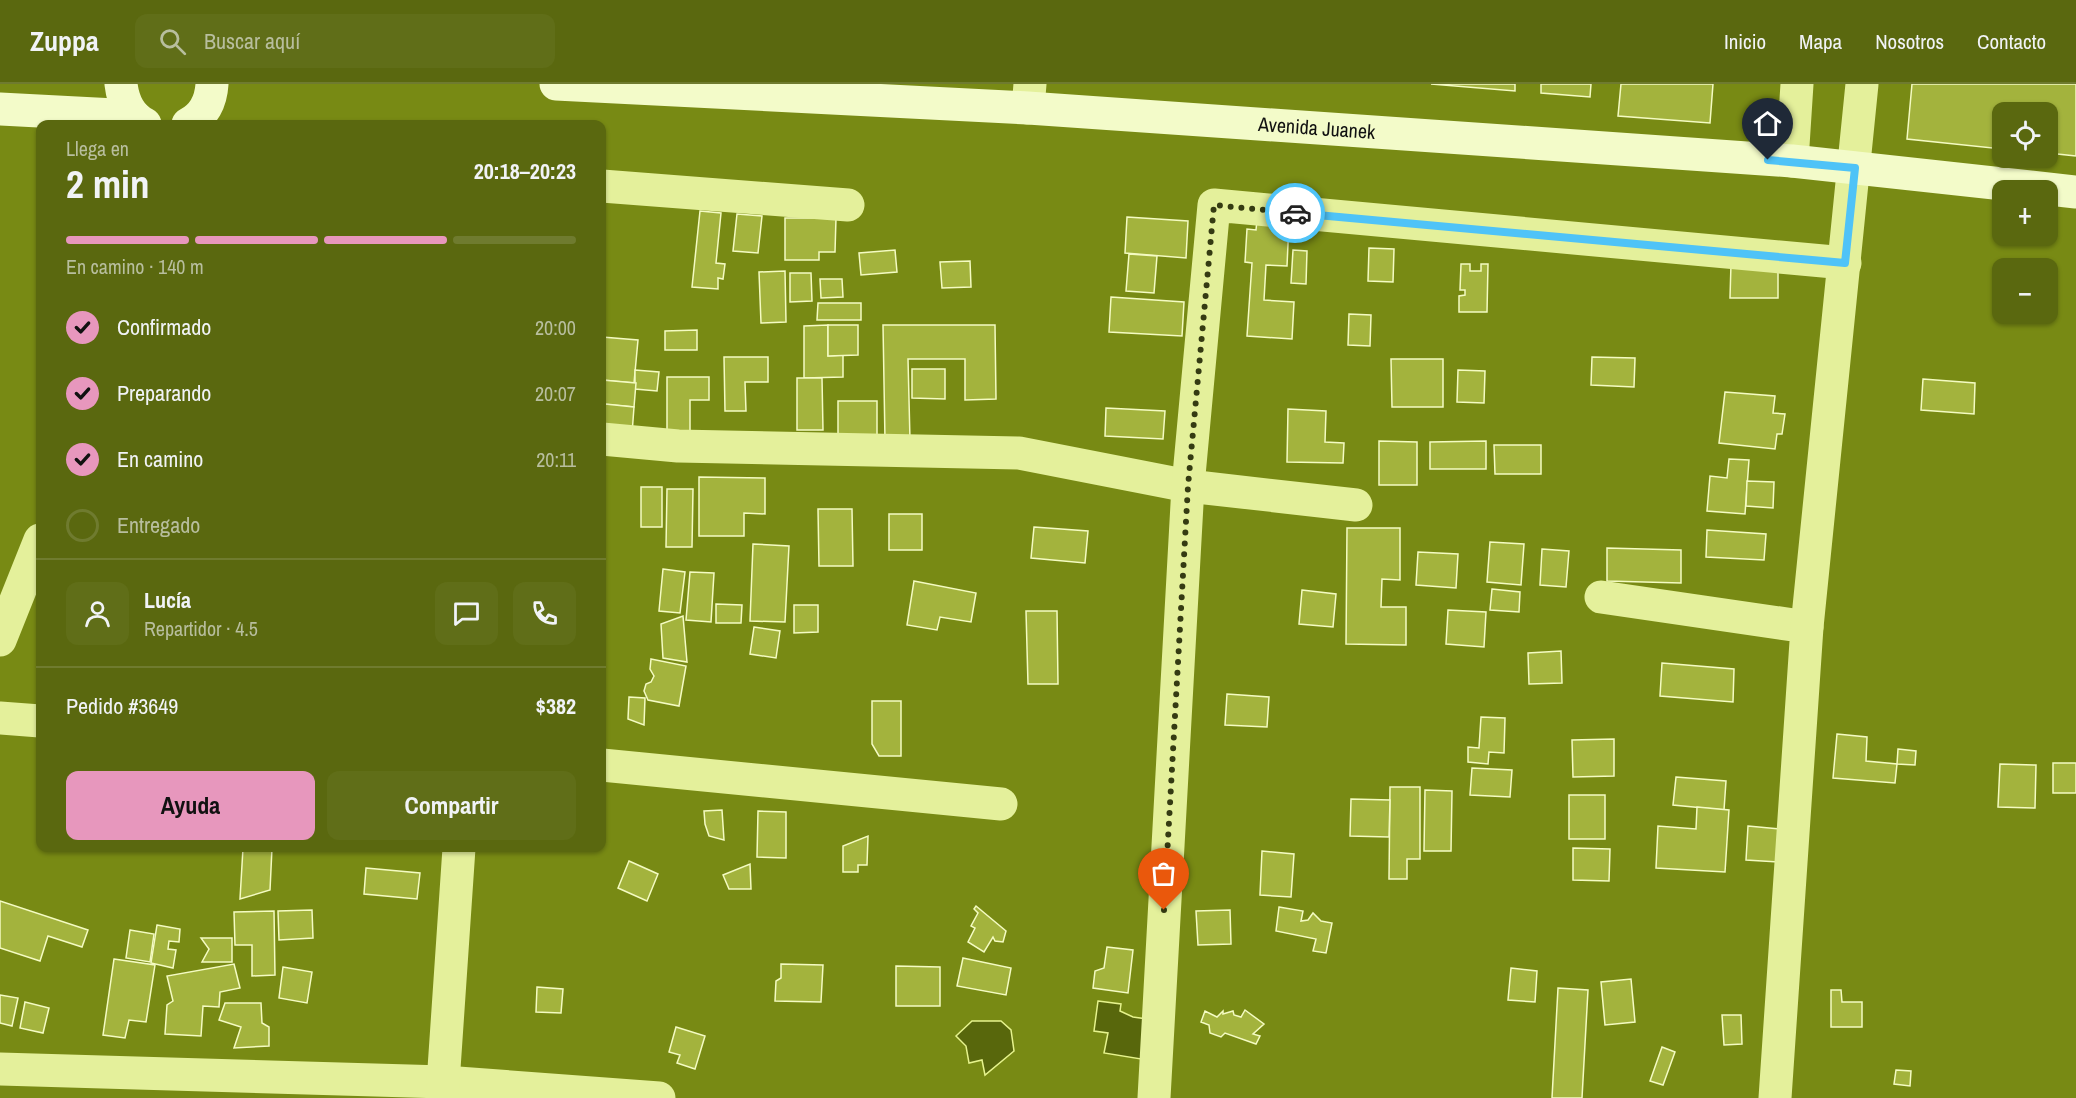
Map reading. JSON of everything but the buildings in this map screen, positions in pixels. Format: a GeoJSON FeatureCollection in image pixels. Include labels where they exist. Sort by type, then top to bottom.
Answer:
{"type":"FeatureCollection","features":[{"type":"Feature","properties":{"kind":"street"},"geometry":{"type":"LineString","coordinates":[[14,84],[0,108],[119,120]]}},
{"type":"Feature","properties":{"kind":"street"},"geometry":{"type":"LineString","coordinates":[[121,84],[123,98],[138,120]]}},
{"type":"Feature","properties":{"kind":"street"},"geometry":{"type":"LineString","coordinates":[[193,120],[205,110],[211,96],[212,84]]}},
{"type":"Feature","properties":{"kind":"street","name":"Avenida Juanek"},"geometry":{"type":"LineString","coordinates":[[556,84],[1029,96],[1792,161],[2076,192]]}},
{"type":"Feature","properties":{"kind":"street"},"geometry":{"type":"LineString","coordinates":[[1792,161],[1797,84]]}},
{"type":"Feature","properties":{"kind":"street"},"geometry":{"type":"LineString","coordinates":[[1775,1098],[1807,627],[1862,84]]}},
{"type":"Feature","properties":{"kind":"street"},"geometry":{"type":"LineString","coordinates":[[606,186],[848,205]]}},
{"type":"Feature","properties":{"kind":"street"},"geometry":{"type":"LineString","coordinates":[[1154,1098],[1188,486],[1214,205],[1845,263]]}},
{"type":"Feature","properties":{"kind":"street"},"geometry":{"type":"LineString","coordinates":[[606,440],[678,446],[1019,453],[1188,486],[1356,506]]}},
{"type":"Feature","properties":{"kind":"street"},"geometry":{"type":"LineString","coordinates":[[0,640],[36,550]]}},
{"type":"Feature","properties":{"kind":"street"},"geometry":{"type":"LineString","coordinates":[[1601,597],[1807,627]]}},
{"type":"Feature","properties":{"kind":"street"},"geometry":{"type":"LineString","coordinates":[[0,718],[36,721]]}},
{"type":"Feature","properties":{"kind":"street"},"geometry":{"type":"LineString","coordinates":[[606,765],[1001,804]]}},
{"type":"Feature","properties":{"kind":"street"},"geometry":{"type":"LineString","coordinates":[[443,1090],[459,852]]}},
{"type":"Feature","properties":{"kind":"street"},"geometry":{"type":"LineString","coordinates":[[0,1069],[659,1098]]}},
{"type":"Feature","properties":{"kind":"shaded area"},"geometry":{"type":"Polygon","coordinates":[[[1098,1001],[1121,1004],[1120,1011],[1133,1017],[1154,1020],[1147,1060],[1104,1053],[1108,1033],[1094,1031],[1098,1001]]]}},
{"type":"Feature","properties":{"kind":"shaded area"},"geometry":{"type":"Polygon","coordinates":[[[972,1021],[1001,1021],[1011,1030],[1014,1051],[985,1075],[982,1060],[969,1063],[966,1046],[956,1036],[972,1021]]]}},
{"type":"Feature","properties":{"kind":"way so far"},"geometry":{"type":"LineString","coordinates":[[1164,910],[1188,486],[1214,205],[1295,213]]}},
{"type":"Feature","properties":{"kind":"route"},"geometry":{"type":"LineString","coordinates":[[1295,213],[1845,263],[1855,168],[1768,160]]}}]}
